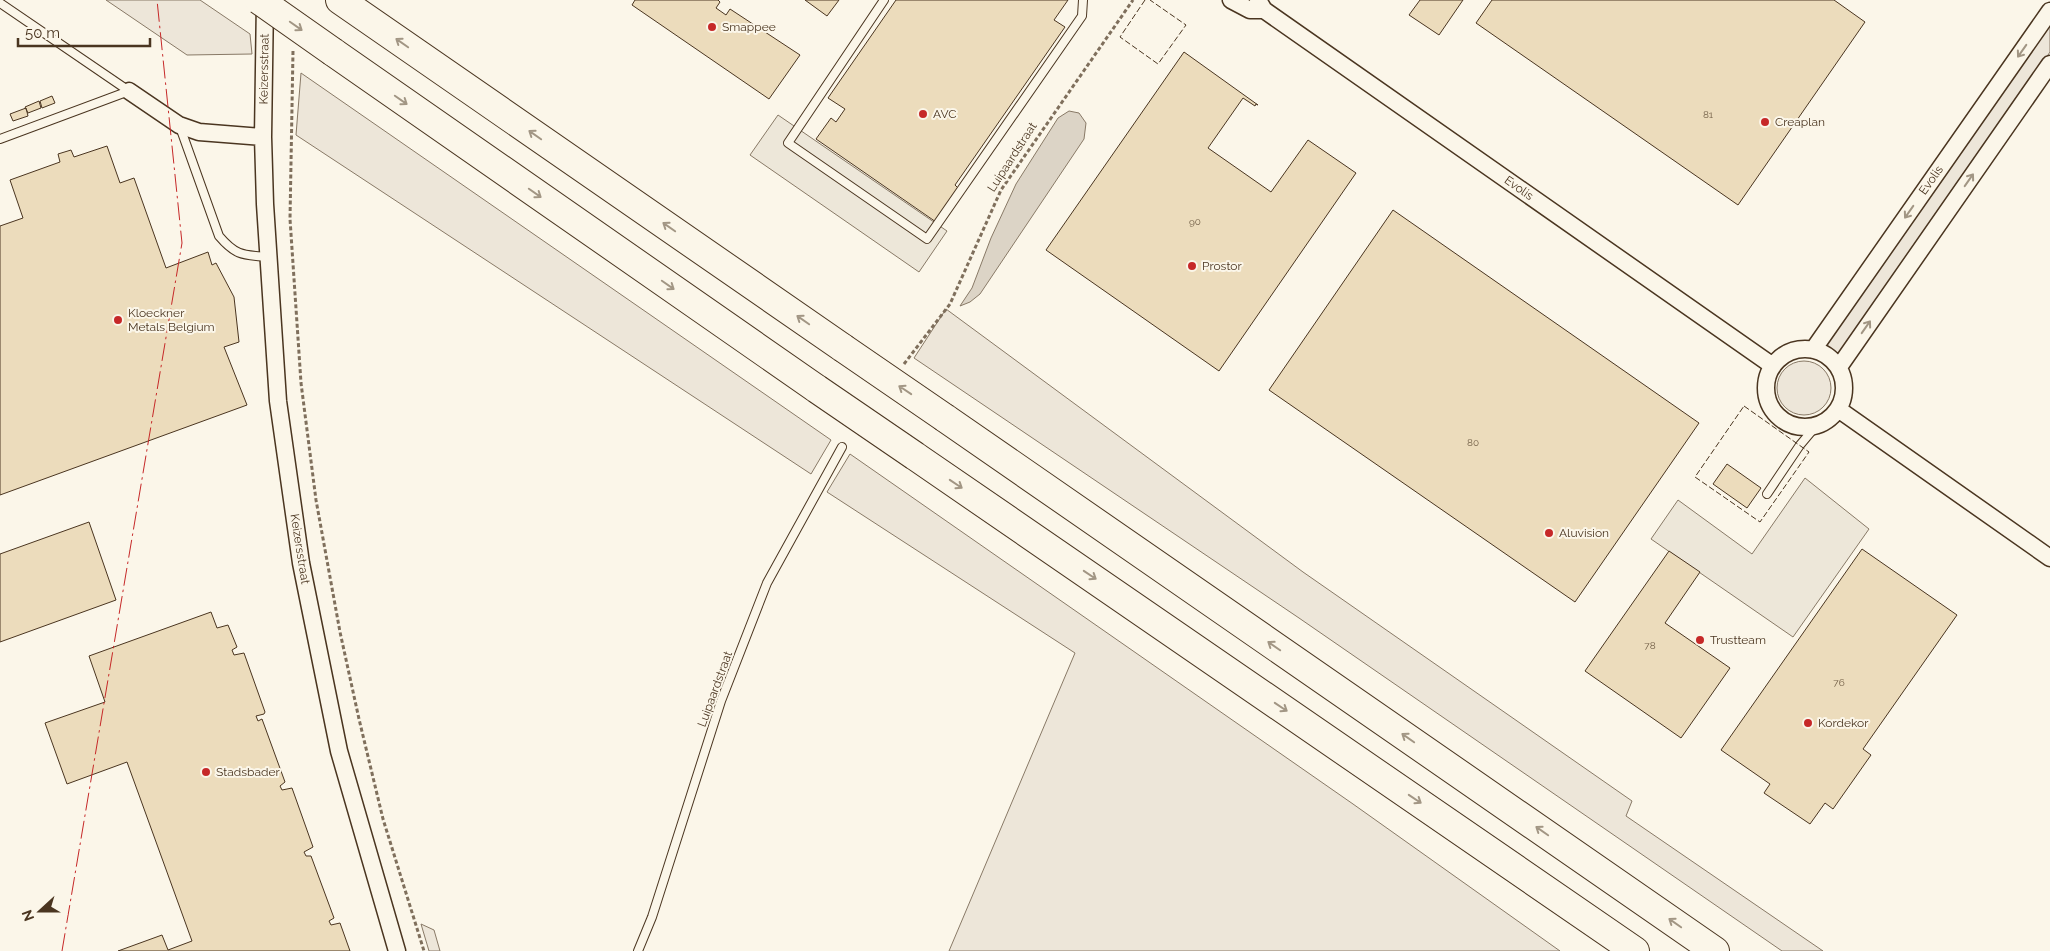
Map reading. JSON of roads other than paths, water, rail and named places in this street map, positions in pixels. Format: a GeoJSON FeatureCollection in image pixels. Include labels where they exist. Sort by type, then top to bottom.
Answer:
{"type":"FeatureCollection","features":[{"type":"Feature","properties":{"kind":"highway"},"geometry":{"type":"LineString","coordinates":[[259,0],[915,456],[1597,923],[1635,951]]}},
{"type":"Feature","properties":{"kind":"highway"},"geometry":{"type":"LineString","coordinates":[[340,0],[1715,951]]}},
{"type":"Feature","properties":{"kind":"highway"},"geometry":{"type":"LineString","coordinates":[[1597,923],[1624,951]]}},
{"type":"Feature","properties":{"kind":"street","name":"Keizersstraat"},"geometry":{"type":"LineString","coordinates":[[265,0],[263,137],[268,257],[278,401],[301,563],[339,751],[397,951]]}},
{"type":"Feature","properties":{"kind":"street","name":"Evolis"},"geometry":{"type":"LineString","coordinates":[[1231,0],[1250,10],[1261,5],[1773,366]]}},
{"type":"Feature","properties":{"kind":"street","name":"Evolis"},"geometry":{"type":"LineString","coordinates":[[1813,350],[2050,11]]}},
{"type":"Feature","properties":{"kind":"street"},"geometry":{"type":"LineString","coordinates":[[1838,367],[2050,64]]}},
{"type":"Feature","properties":{"kind":"street"},"geometry":{"type":"LineString","coordinates":[[129,91],[180,125],[198,132],[263,137]]}},
{"type":"Feature","properties":{"kind":"street"},"geometry":{"type":"LineString","coordinates":[[1794,350],[1813,350],[1826,355],[1838,367],[1844,382],[1844,394],[1838,409],[1827,421],[1806,428],[1787,423],[1772,409],[1766,389],[1767,379],[1773,366],[1785,355],[1794,350]]}},
{"type":"Feature","properties":{"kind":"street"},"geometry":{"type":"LineString","coordinates":[[1838,409],[2050,558]]}},
{"type":"Feature","properties":{"kind":"lane"},"geometry":{"type":"LineString","coordinates":[[884,0],[788,143],[927,239],[1082,16],[1083,0]]}},
{"type":"Feature","properties":{"kind":"lane"},"geometry":{"type":"LineString","coordinates":[[0,3],[129,91]]}},
{"type":"Feature","properties":{"kind":"lane"},"geometry":{"type":"LineString","coordinates":[[0,139],[129,91]]}},
{"type":"Feature","properties":{"kind":"lane"},"geometry":{"type":"LineString","coordinates":[[180,125],[219,236],[230,249],[243,254],[268,257]]}},
{"type":"Feature","properties":{"kind":"lane"},"geometry":{"type":"LineString","coordinates":[[1767,494],[1800,445],[1816,426]]}},
{"type":"Feature","properties":{"kind":"lane","name":"Luipaardstraat"},"geometry":{"type":"LineString","coordinates":[[638,951],[652,917],[721,701],[767,583],[842,447]]}},
{"type":"Feature","properties":{"kind":"place","name":"Smappee"},"geometry":{"type":"Point","coordinates":[712,27]}},
{"type":"Feature","properties":{"kind":"place","name":"AVC"},"geometry":{"type":"Point","coordinates":[923,114]}},
{"type":"Feature","properties":{"kind":"place","name":"Creaplan"},"geometry":{"type":"Point","coordinates":[1765,122]}},
{"type":"Feature","properties":{"kind":"place","name":"Prostor"},"geometry":{"type":"Point","coordinates":[1192,266]}},
{"type":"Feature","properties":{"kind":"place","name":"Kloeckner Metals Belgium"},"geometry":{"type":"Point","coordinates":[118,320]}},
{"type":"Feature","properties":{"kind":"place","name":"Aluvision"},"geometry":{"type":"Point","coordinates":[1549,533]}},
{"type":"Feature","properties":{"kind":"place","name":"Trustteam"},"geometry":{"type":"Point","coordinates":[1700,640]}},
{"type":"Feature","properties":{"kind":"place","name":"Kordekor"},"geometry":{"type":"Point","coordinates":[1808,723]}},
{"type":"Feature","properties":{"kind":"place","name":"Stadsbader"},"geometry":{"type":"Point","coordinates":[206,772]}}]}
